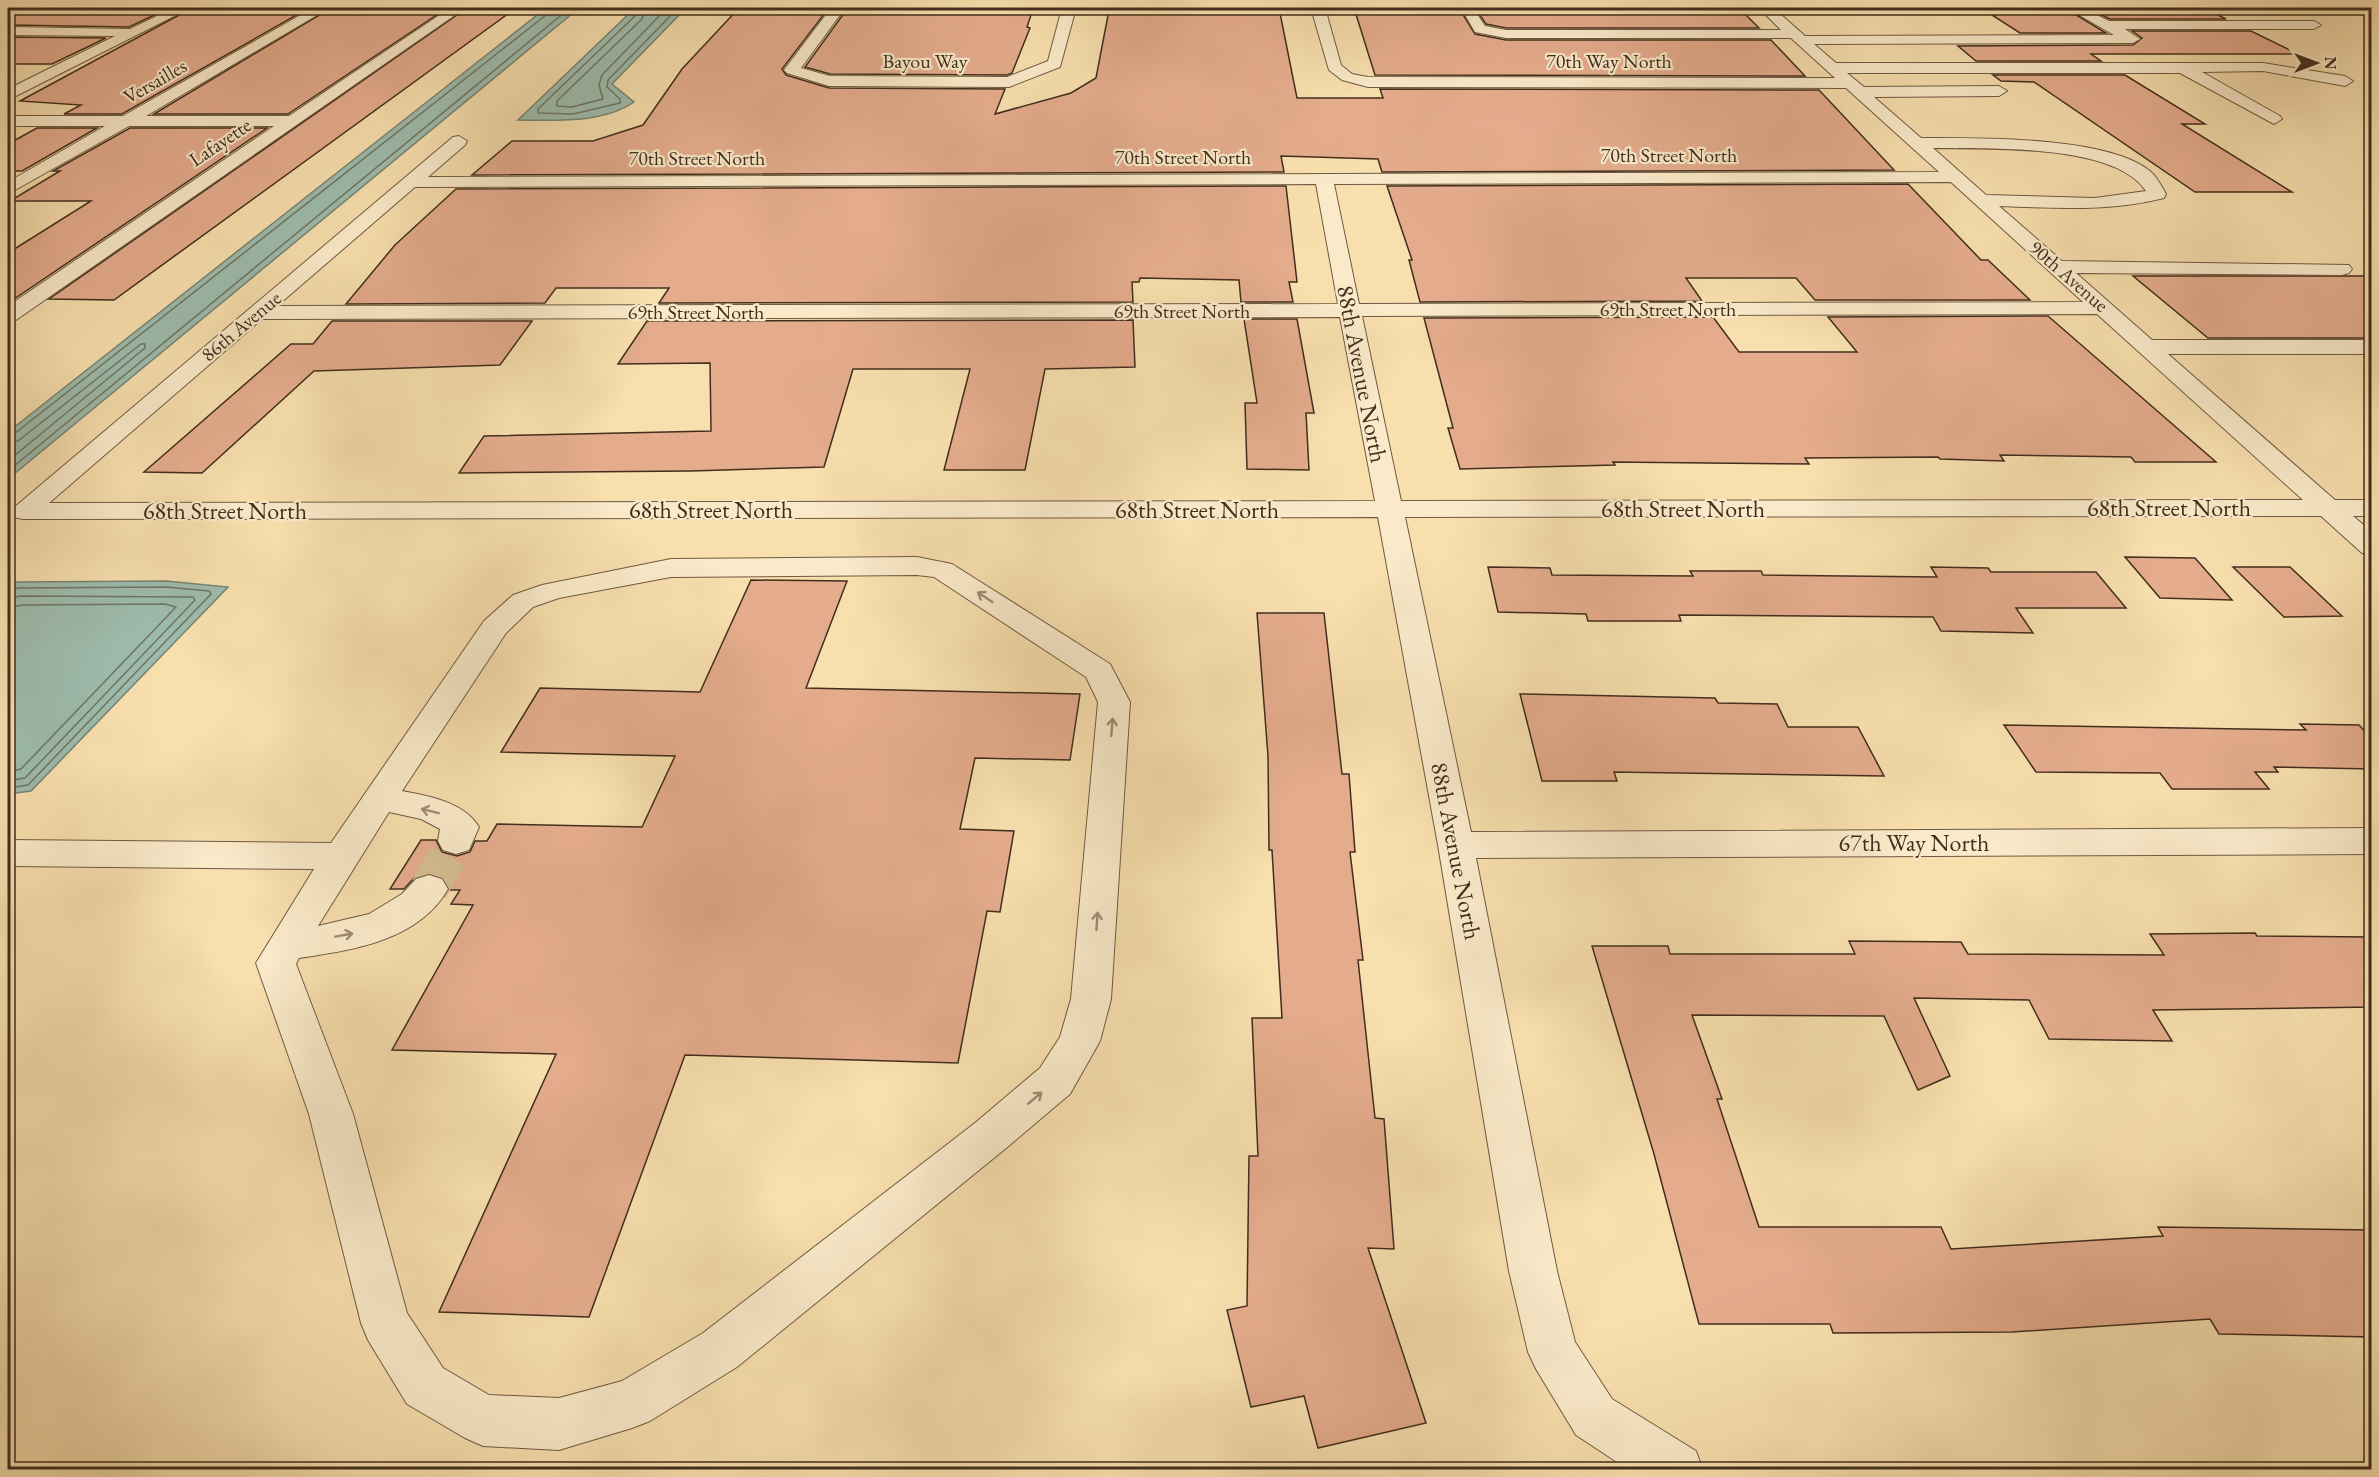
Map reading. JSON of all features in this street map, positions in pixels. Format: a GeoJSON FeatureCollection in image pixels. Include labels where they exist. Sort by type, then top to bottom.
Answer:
{"type":"FeatureCollection","features":[{"type":"Feature","properties":{"kind":"street"},"geometry":{"type":"LineString","coordinates":[[8,95],[183,8]]}},
{"type":"Feature","properties":{"kind":"street","name":"Versailles"},"geometry":{"type":"LineString","coordinates":[[8,189],[322,8]]}},
{"type":"Feature","properties":{"kind":"street","name":"Lafayette"},"geometry":{"type":"LineString","coordinates":[[8,315],[458,8]]}},
{"type":"Feature","properties":{"kind":"street","name":"Bayou Way"},"geometry":{"type":"LineString","coordinates":[[838,8],[792,70],[829,81],[1009,82],[1055,64],[1069,8]]}},
{"type":"Feature","properties":{"kind":"street","name":"70th Way North"},"geometry":{"type":"LineString","coordinates":[[1318,8],[1334,67],[1347,77],[1368,82],[1855,87],[1999,91]]}},
{"type":"Feature","properties":{"kind":"street"},"geometry":{"type":"LineString","coordinates":[[1467,8],[1480,28],[1506,34],[2133,39],[2074,8]]}},
{"type":"Feature","properties":{"kind":"street"},"geometry":{"type":"LineString","coordinates":[[1765,8],[1860,8]]}},
{"type":"Feature","properties":{"kind":"street","name":"90th Avenue"},"geometry":{"type":"LineString","coordinates":[[1765,8],[2106,308],[2372,547]]}},
{"type":"Feature","properties":{"kind":"street"},"geometry":{"type":"LineString","coordinates":[[2361,8],[2372,11]]}},
{"type":"Feature","properties":{"kind":"street"},"geometry":{"type":"LineString","coordinates":[[2107,25],[2314,25]]}},
{"type":"Feature","properties":{"kind":"street"},"geometry":{"type":"LineString","coordinates":[[8,32],[134,32]]}},
{"type":"Feature","properties":{"kind":"street"},"geometry":{"type":"LineString","coordinates":[[1833,68],[2263,68],[2345,81]]}},
{"type":"Feature","properties":{"kind":"street"},"geometry":{"type":"LineString","coordinates":[[2183,68],[2274,119]]}},
{"type":"Feature","properties":{"kind":"street"},"geometry":{"type":"LineString","coordinates":[[19,72],[53,72]]}},
{"type":"Feature","properties":{"kind":"street"},"geometry":{"type":"LineString","coordinates":[[8,121],[290,121]]}},
{"type":"Feature","properties":{"kind":"street","name":"86th Avenue"},"geometry":{"type":"LineString","coordinates":[[24,511],[459,141]]}},
{"type":"Feature","properties":{"kind":"street"},"geometry":{"type":"LineString","coordinates":[[1918,143],[2033,146],[2102,156],[2128,165],[2155,186],[2157,194],[2140,200],[1982,200]]}},
{"type":"Feature","properties":{"kind":"street","name":"70th Street North"},"geometry":{"type":"LineString","coordinates":[[412,182],[1956,177]]}},
{"type":"Feature","properties":{"kind":"street","name":"88th Avenue North"},"geometry":{"type":"LineString","coordinates":[[1324,179],[1456,844],[1533,1271],[1553,1352],[1594,1417],[1677,1470]]}},
{"type":"Feature","properties":{"kind":"street"},"geometry":{"type":"LineString","coordinates":[[2059,267],[2342,269]]}},
{"type":"Feature","properties":{"kind":"street","name":"69th Street North"},"geometry":{"type":"LineString","coordinates":[[257,313],[2106,308]]}},
{"type":"Feature","properties":{"kind":"street"},"geometry":{"type":"LineString","coordinates":[[2149,347],[2372,347]]}},
{"type":"Feature","properties":{"kind":"street","name":"68th Street North"},"geometry":{"type":"LineString","coordinates":[[24,511],[2372,508]]}},
{"type":"Feature","properties":{"kind":"street"},"geometry":{"type":"LineString","coordinates":[[917,566],[942,570],[1099,671],[1114,702],[1091,999],[1080,1041],[1055,1081],[990,1136],[720,1350],[632,1402],[559,1424],[483,1420],[425,1386],[386,1323],[331,1114],[276,963],[286,945],[341,856],[495,627],[523,602],[552,591],[671,568],[917,566]]}},
{"type":"Feature","properties":{"kind":"street"},"geometry":{"type":"LineString","coordinates":[[380,798],[440,813],[454,820],[461,827],[456,841]]}},
{"type":"Feature","properties":{"kind":"street","name":"67th Way North"},"geometry":{"type":"LineString","coordinates":[[1456,844],[2372,841]]}},
{"type":"Feature","properties":{"kind":"street"},"geometry":{"type":"LineString","coordinates":[[8,853],[341,856]]}},
{"type":"Feature","properties":{"kind":"street"},"geometry":{"type":"LineString","coordinates":[[286,945],[364,932],[393,920],[418,903],[429,889]]}},
{"type":"Feature","properties":{"kind":"water"},"geometry":{"type":"Polygon","coordinates":[[[546,8],[579,8],[8,479],[8,432],[546,8]]]}},
{"type":"Feature","properties":{"kind":"water"},"geometry":{"type":"Polygon","coordinates":[[[635,8],[686,8],[612,84],[634,102],[608,114],[593,117],[518,120],[635,8]]]}},
{"type":"Feature","properties":{"kind":"water"},"geometry":{"type":"Polygon","coordinates":[[[166,581],[228,587],[31,791],[8,794],[8,586],[17,582],[166,581]]]}},
{"type":"Feature","properties":{"kind":"building"},"geometry":{"type":"Polygon","coordinates":[[[28,8],[169,8],[129,27],[8,25],[8,16],[28,8]]]}},
{"type":"Feature","properties":{"kind":"building"},"geometry":{"type":"Polygon","coordinates":[[[192,8],[309,8],[122,114],[64,114],[81,105],[20,101],[192,8]]]}},
{"type":"Feature","properties":{"kind":"building"},"geometry":{"type":"Polygon","coordinates":[[[331,8],[447,8],[288,114],[154,114],[331,8]]]}},
{"type":"Feature","properties":{"kind":"building"},"geometry":{"type":"Polygon","coordinates":[[[467,8],[516,8],[114,300],[49,299],[467,8]]]}},
{"type":"Feature","properties":{"kind":"building"},"geometry":{"type":"Polygon","coordinates":[[[739,8],[828,9],[782,69],[786,75],[829,88],[1005,89],[995,114],[1071,93],[1096,78],[1109,10],[1279,8],[1297,98],[1383,98],[1380,89],[1819,90],[1894,170],[1382,172],[1378,159],[1281,156],[1284,172],[472,175],[512,141],[593,141],[643,125],[682,69],[739,8]]]}},
{"type":"Feature","properties":{"kind":"building"},"geometry":{"type":"Polygon","coordinates":[[[1020,8],[1018,12],[1032,12],[1027,27],[1030,28],[1012,73],[1007,75],[830,74],[805,67],[847,9],[1020,8]]]}},
{"type":"Feature","properties":{"kind":"building"},"geometry":{"type":"Polygon","coordinates":[[[1354,8],[1459,8],[1475,34],[1506,40],[1771,40],[1805,76],[1375,75],[1354,8]]]}},
{"type":"Feature","properties":{"kind":"building"},"geometry":{"type":"Polygon","coordinates":[[[1475,8],[1739,8],[1759,28],[1506,28],[1486,24],[1475,8]]]}},
{"type":"Feature","properties":{"kind":"building"},"geometry":{"type":"Polygon","coordinates":[[[1981,8],[2065,8],[2106,33],[2020,33],[1981,8]]]}},
{"type":"Feature","properties":{"kind":"building"},"geometry":{"type":"Polygon","coordinates":[[[2087,8],[2204,8],[2226,19],[2110,19],[2087,8]]]}},
{"type":"Feature","properties":{"kind":"building"},"geometry":{"type":"Polygon","coordinates":[[[2132,31],[2251,31],[2298,54],[2091,54],[2101,61],[1976,61],[1958,46],[2133,45],[2142,38],[2132,31]]]}},
{"type":"Feature","properties":{"kind":"building"},"geometry":{"type":"Polygon","coordinates":[[[8,37],[106,38],[52,64],[8,64],[8,37]]]}},
{"type":"Feature","properties":{"kind":"building"},"geometry":{"type":"Polygon","coordinates":[[[1993,75],[2125,75],[2205,124],[2182,124],[2292,192],[2195,192],[2034,82],[2001,81],[1993,75]]]}},
{"type":"Feature","properties":{"kind":"building"},"geometry":{"type":"Polygon","coordinates":[[[37,128],[97,128],[22,171],[8,171],[8,144],[37,128]]]}},
{"type":"Feature","properties":{"kind":"building"},"geometry":{"type":"Polygon","coordinates":[[[130,128],[267,128],[14,299],[8,299],[8,253],[91,201],[10,201],[60,171],[53,171],[130,128]]]}},
{"type":"Feature","properties":{"kind":"building"},"geometry":{"type":"Polygon","coordinates":[[[1908,184],[1981,260],[1988,260],[2030,300],[1815,300],[1796,278],[1686,278],[1702,301],[1420,302],[1409,260],[1412,260],[1387,186],[1908,184]]]}},
{"type":"Feature","properties":{"kind":"building"},"geometry":{"type":"Polygon","coordinates":[[[1286,186],[1297,282],[1289,282],[1293,302],[1241,302],[1239,280],[1140,278],[1139,282],[1132,282],[1133,302],[659,303],[669,288],[556,288],[545,303],[346,304],[395,245],[456,189],[1286,186]]]}},
{"type":"Feature","properties":{"kind":"building"},"geometry":{"type":"Polygon","coordinates":[[[2133,276],[2372,276],[2372,338],[2208,338],[2133,276]]]}},
{"type":"Feature","properties":{"kind":"building"},"geometry":{"type":"Polygon","coordinates":[[[2048,316],[2216,462],[2135,462],[2131,457],[2000,455],[2004,461],[1940,459],[1938,457],[1805,458],[1809,464],[1613,462],[1615,465],[1460,469],[1448,428],[1453,428],[1424,318],[1713,317],[1739,352],[1857,352],[1828,317],[2048,316]]]}},
{"type":"Feature","properties":{"kind":"building"},"geometry":{"type":"Polygon","coordinates":[[[1244,319],[1297,319],[1314,413],[1306,413],[1309,470],[1247,469],[1245,403],[1257,403],[1244,319]]]}},
{"type":"Feature","properties":{"kind":"building"},"geometry":{"type":"Polygon","coordinates":[[[1133,320],[1135,367],[1045,369],[1025,470],[944,470],[970,369],[853,369],[824,467],[691,471],[459,473],[484,436],[711,431],[710,363],[618,364],[647,321],[1133,320]]]}},
{"type":"Feature","properties":{"kind":"building"},"geometry":{"type":"Polygon","coordinates":[[[332,321],[532,321],[500,365],[314,371],[202,473],[144,472],[291,344],[313,344],[332,321]]]}},
{"type":"Feature","properties":{"kind":"building"},"geometry":{"type":"Polygon","coordinates":[[[2125,557],[2195,558],[2232,600],[2160,598],[2125,557]]]}},
{"type":"Feature","properties":{"kind":"building"},"geometry":{"type":"Polygon","coordinates":[[[1488,567],[1550,568],[1552,575],[1693,576],[1690,571],[1761,571],[1763,575],[1937,577],[1931,567],[1988,568],[1991,572],[2096,572],[2126,608],[2016,608],[2033,633],[1941,631],[1933,617],[1679,615],[1681,621],[1588,621],[1586,614],[1498,612],[1488,567]]]}},
{"type":"Feature","properties":{"kind":"building"},"geometry":{"type":"Polygon","coordinates":[[[2233,567],[2290,567],[2342,616],[2284,617],[2233,567]]]}},
{"type":"Feature","properties":{"kind":"building"},"geometry":{"type":"Polygon","coordinates":[[[751,580],[847,581],[806,688],[1080,694],[1070,760],[975,758],[960,829],[1014,831],[1000,912],[987,911],[958,1063],[685,1055],[589,1317],[439,1312],[556,1054],[392,1050],[473,905],[451,904],[460,890],[450,890],[444,878],[430,873],[415,877],[404,889],[390,889],[421,840],[436,840],[442,852],[457,856],[470,852],[475,841],[487,841],[497,824],[642,827],[675,756],[501,752],[540,688],[700,692],[751,580]]]}},
{"type":"Feature","properties":{"kind":"building"},"geometry":{"type":"Polygon","coordinates":[[[1257,613],[1324,613],[1342,774],[1349,774],[1355,852],[1350,852],[1363,960],[1358,960],[1375,1118],[1384,1119],[1394,1249],[1368,1248],[1426,1423],[1318,1448],[1304,1396],[1251,1407],[1227,1310],[1247,1306],[1249,1156],[1258,1156],[1252,1018],[1282,1018],[1272,850],[1269,850],[1268,756],[1257,613]]]}},
{"type":"Feature","properties":{"kind":"building"},"geometry":{"type":"Polygon","coordinates":[[[1520,694],[1715,698],[1718,703],[1777,704],[1788,727],[1858,727],[1884,776],[1614,772],[1617,781],[1542,781],[1520,694]]]}},
{"type":"Feature","properties":{"kind":"building"},"geometry":{"type":"Polygon","coordinates":[[[2300,724],[2359,725],[2372,739],[2372,769],[2274,767],[2278,772],[2255,772],[2269,789],[2172,789],[2160,773],[2036,772],[2004,725],[2306,730],[2300,724]]]}},
{"type":"Feature","properties":{"kind":"building"},"geometry":{"type":"Polygon","coordinates":[[[2255,933],[2257,936],[2372,937],[2372,1007],[2153,1010],[2172,1041],[2049,1039],[2029,1000],[1914,998],[1950,1076],[1918,1090],[1884,1016],[1692,1015],[1722,1099],[1717,1099],[1759,1227],[1941,1227],[1951,1249],[2163,1236],[2158,1227],[2372,1230],[2372,1337],[2219,1334],[2210,1319],[2012,1332],[1833,1333],[1830,1324],[1699,1324],[1654,1154],[1592,946],[1668,946],[1670,954],[1855,954],[1849,941],[1961,942],[1968,954],[2164,955],[2150,934],[2255,933]]]}},
{"type":"Feature","properties":{"kind":"tunnel"},"geometry":{"type":"LineString","coordinates":[[429,889],[456,841]]}}]}
